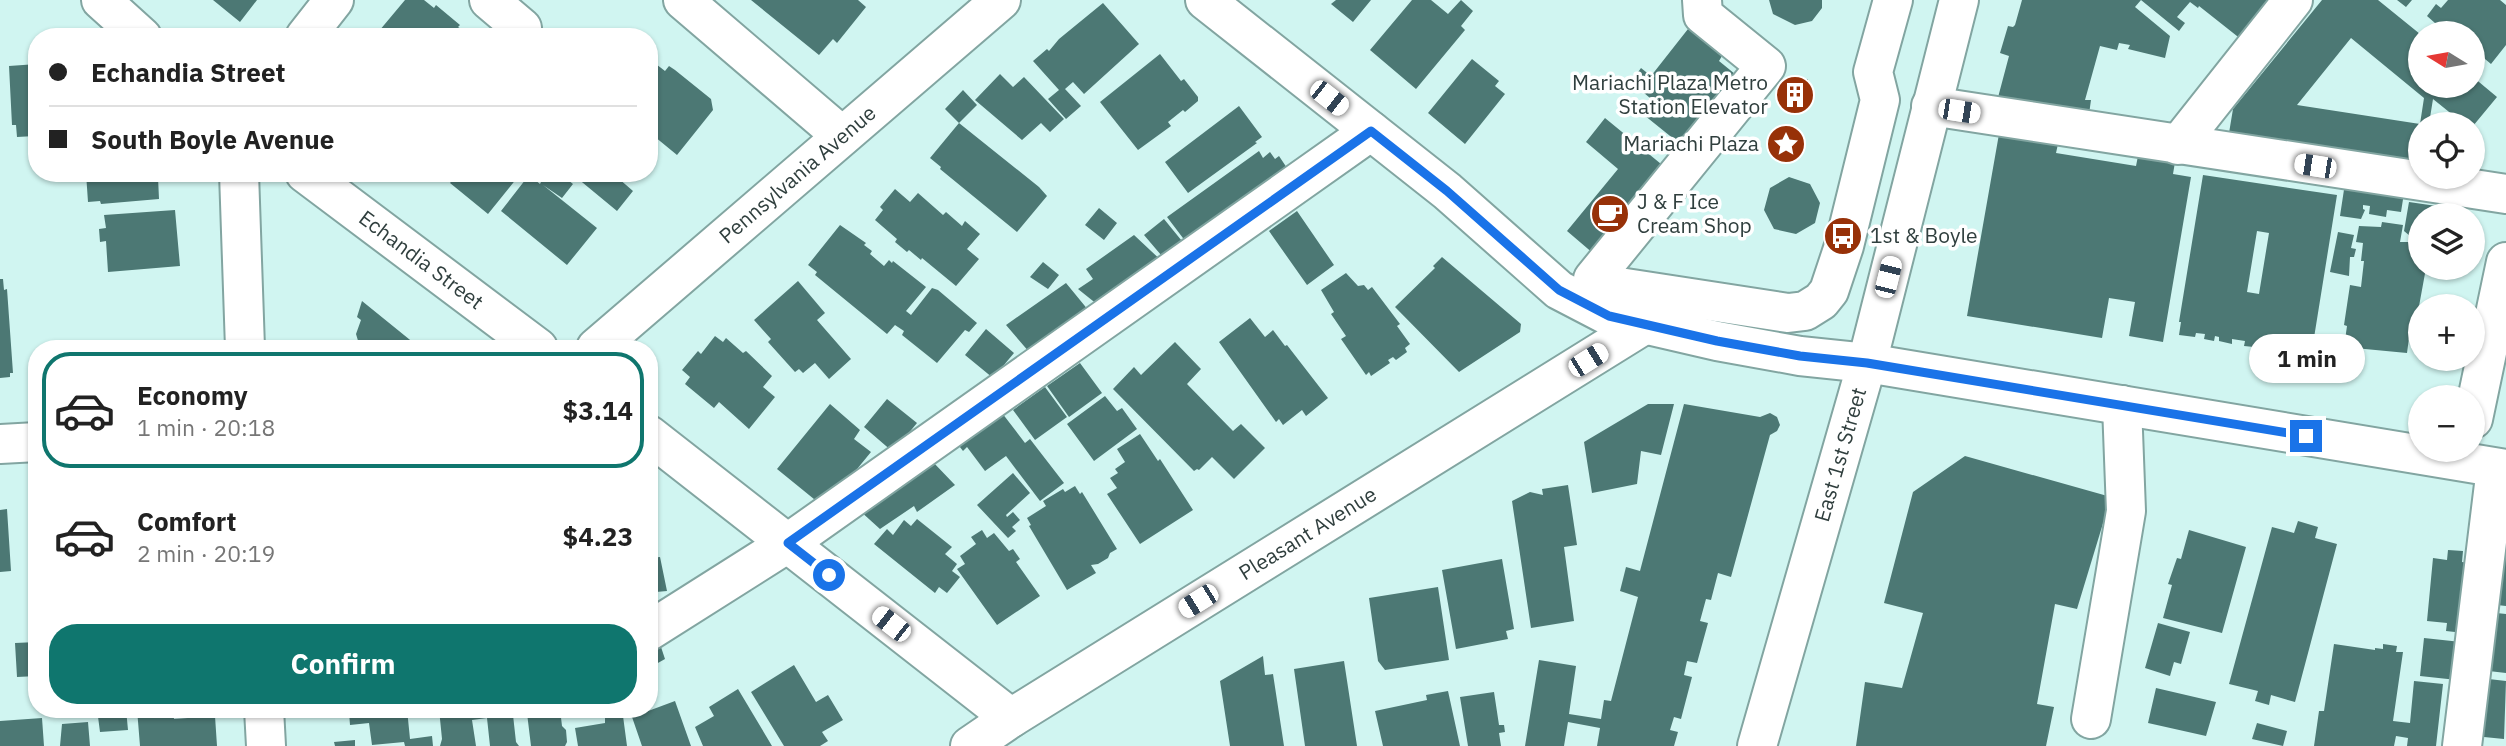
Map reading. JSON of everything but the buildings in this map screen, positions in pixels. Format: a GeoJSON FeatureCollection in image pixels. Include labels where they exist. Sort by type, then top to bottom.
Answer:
{"type":"FeatureCollection","features":[{"type":"Feature","properties":{"kind":"street"},"geometry":{"type":"LineString","coordinates":[[101,0],[132,28]]}},
{"type":"Feature","properties":{"kind":"street"},"geometry":{"type":"LineString","coordinates":[[312,28],[334,0]]}},
{"type":"Feature","properties":{"kind":"street"},"geometry":{"type":"LineString","coordinates":[[489,0],[522,28]]}},
{"type":"Feature","properties":{"kind":"street"},"geometry":{"type":"LineString","coordinates":[[683,0],[842,136]]}},
{"type":"Feature","properties":{"kind":"street","name":"Pennsylvania Avenue"},"geometry":{"type":"LineString","coordinates":[[605,340],[1001,0]]}},
{"type":"Feature","properties":{"kind":"street"},"geometry":{"type":"LineString","coordinates":[[1205,0],[1447,191],[1559,290],[1609,316],[1717,341],[2408,450]]}},
{"type":"Feature","properties":{"kind":"street"},"geometry":{"type":"LineString","coordinates":[[1702,0],[1703,15],[1766,66],[1593,279],[1605,285],[1788,313],[1805,311],[1821,301],[1829,291],[1844,246],[1880,100],[1873,72],[1894,0]]}},
{"type":"Feature","properties":{"kind":"street","name":"East 1st Street"},"geometry":{"type":"LineString","coordinates":[[1757,746],[1867,363],[1959,0]]}},
{"type":"Feature","properties":{"kind":"street"},"geometry":{"type":"LineString","coordinates":[[2178,145],[2293,0]]}},
{"type":"Feature","properties":{"kind":"street"},"geometry":{"type":"LineString","coordinates":[[1931,106],[2506,194]]}},
{"type":"Feature","properties":{"kind":"street"},"geometry":{"type":"LineString","coordinates":[[658,625],[788,543],[1371,131]]}},
{"type":"Feature","properties":{"kind":"street"},"geometry":{"type":"LineString","coordinates":[[239,182],[245,340]]}},
{"type":"Feature","properties":{"kind":"street","name":"Echandia Street"},"geometry":{"type":"LineString","coordinates":[[318,182],[527,340]]}},
{"type":"Feature","properties":{"kind":"street"},"geometry":{"type":"LineString","coordinates":[[2480,385],[2506,262]]}},
{"type":"Feature","properties":{"kind":"street","name":"Pleasant Avenue"},"geometry":{"type":"LineString","coordinates":[[970,746],[1647,323]]}},
{"type":"Feature","properties":{"kind":"street"},"geometry":{"type":"LineString","coordinates":[[2091,719],[2126,511],[2122,405]]}},
{"type":"Feature","properties":{"kind":"street"},"geometry":{"type":"LineString","coordinates":[[0,444],[28,442]]}},
{"type":"Feature","properties":{"kind":"street"},"geometry":{"type":"LineString","coordinates":[[658,442],[1011,718]]}},
{"type":"Feature","properties":{"kind":"street"},"geometry":{"type":"LineString","coordinates":[[2462,746],[2483,462]]}},
{"type":"Feature","properties":{"kind":"street"},"geometry":{"type":"LineString","coordinates":[[264,718],[266,746]]}},
{"type":"Feature","properties":{"kind":"place","name":"Mariachi Plaza Metro Station Elevator"},"geometry":{"type":"Point","coordinates":[1795,95]}},
{"type":"Feature","properties":{"kind":"place","name":"Mariachi Plaza"},"geometry":{"type":"Point","coordinates":[1786,144]}},
{"type":"Feature","properties":{"kind":"place","name":"J & F Ice Cream Shop"},"geometry":{"type":"Point","coordinates":[1610,214]}},
{"type":"Feature","properties":{"kind":"place","name":"1st & Boyle"},"geometry":{"type":"Point","coordinates":[1843,236]}},
{"type":"Feature","properties":{"kind":"route"},"geometry":{"type":"LineString","coordinates":[[829,575],[788,543],[1371,131],[1447,191],[1559,290],[1609,316],[1717,341],[1800,356],[1867,363],[2306,436]]}}]}
